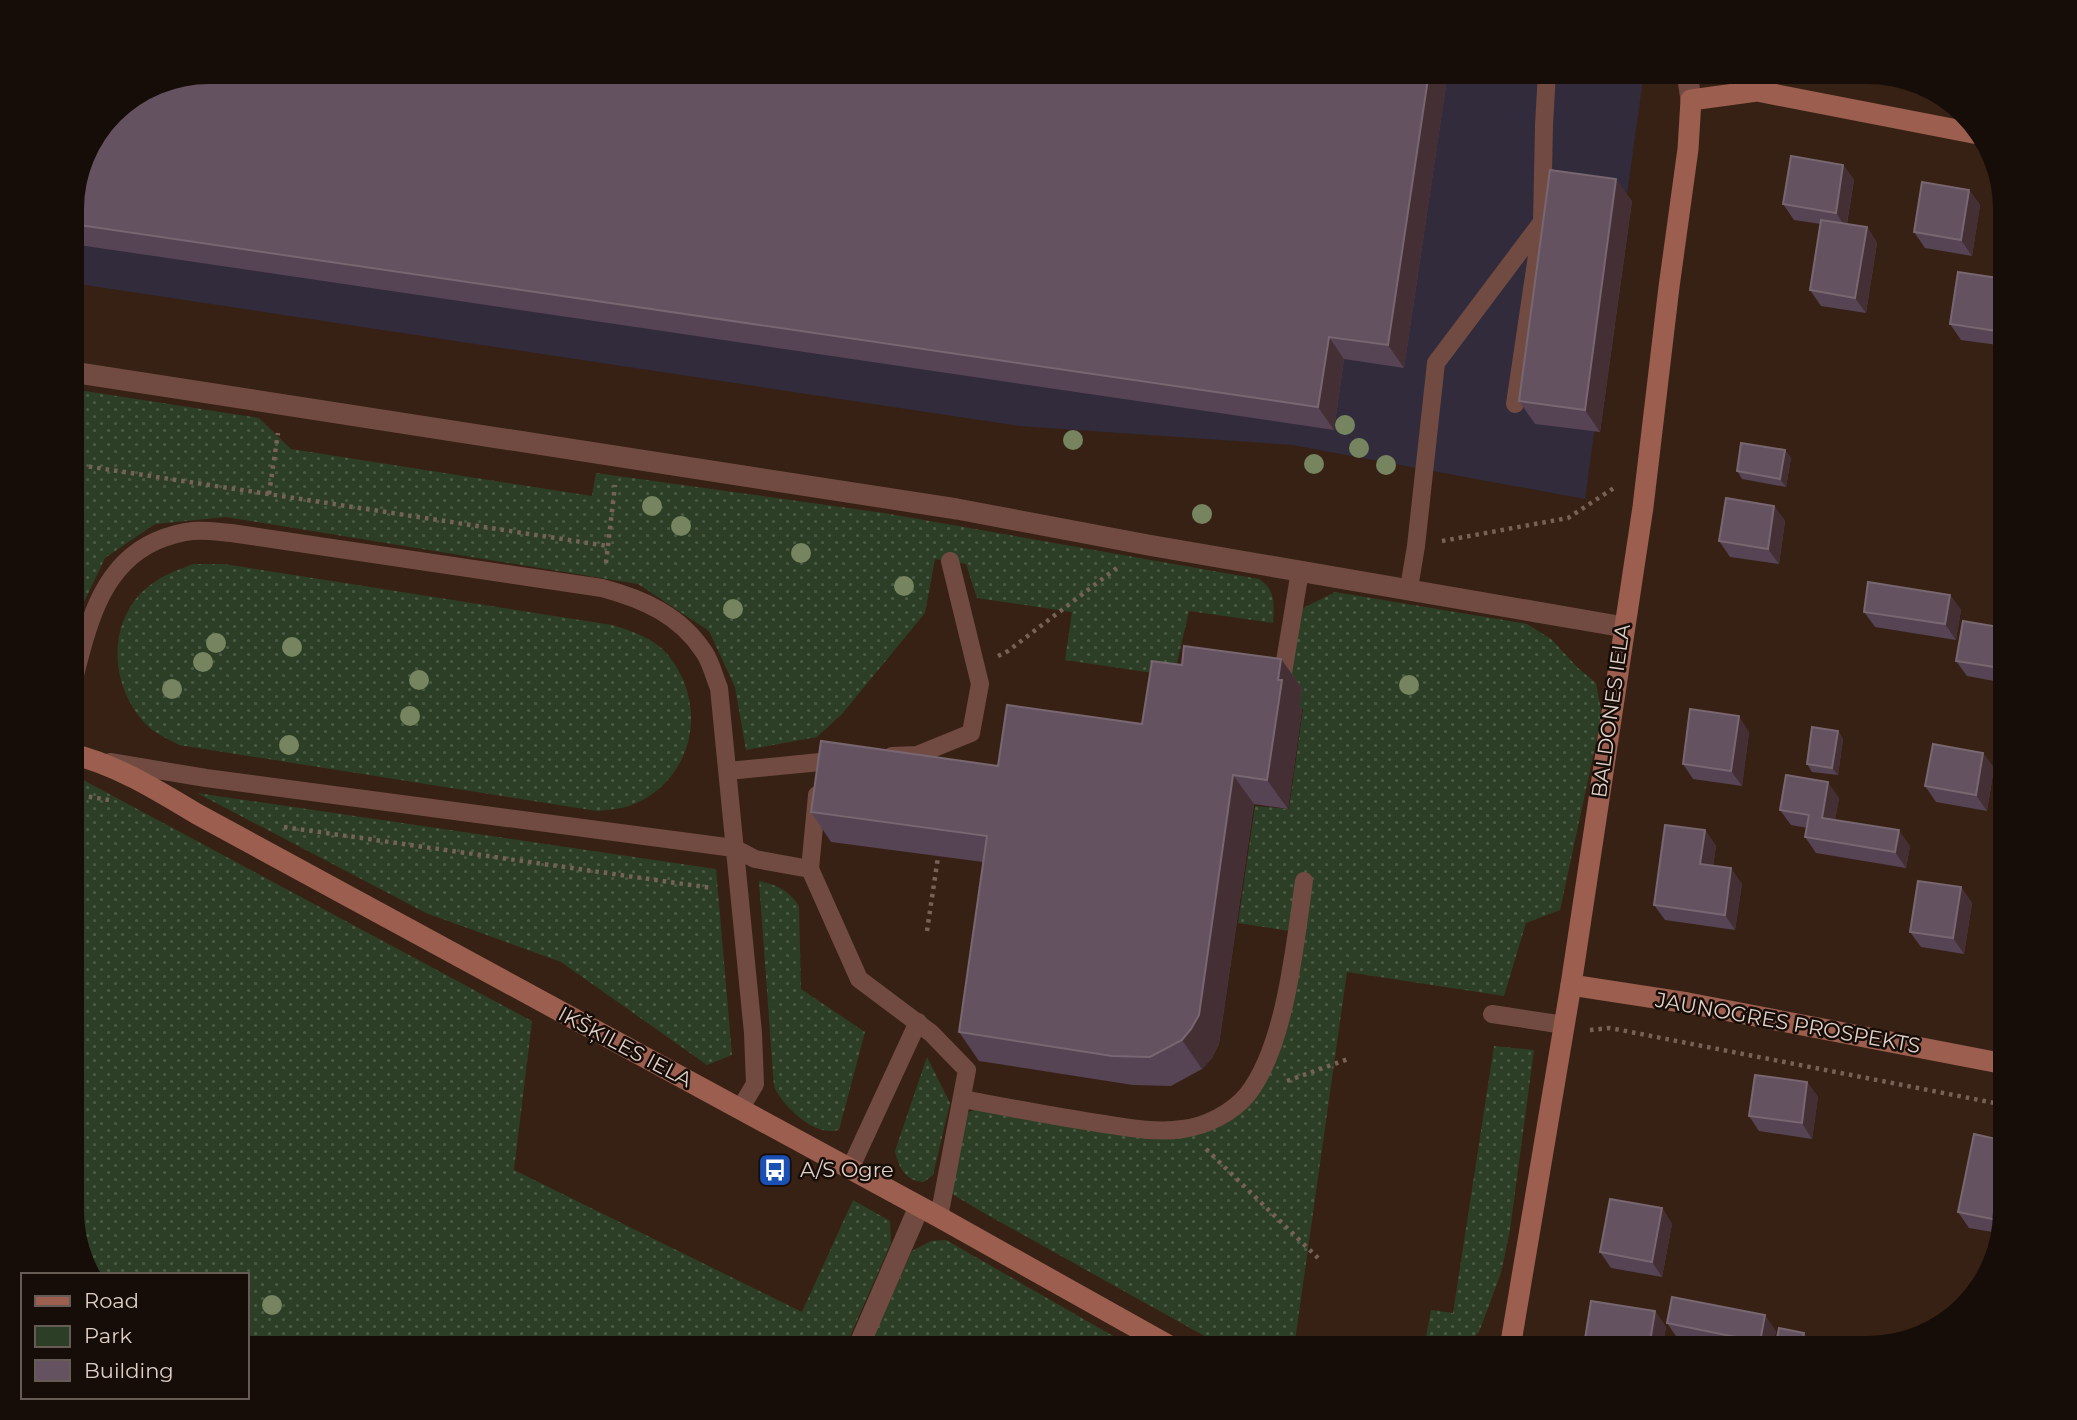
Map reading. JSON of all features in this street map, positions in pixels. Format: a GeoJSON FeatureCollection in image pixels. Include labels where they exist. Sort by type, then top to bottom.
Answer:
{"type":"FeatureCollection","features":[{"type":"Feature","properties":{"kind":"street","name":"BALDONES IELA"},"geometry":{"type":"LineString","coordinates":[[1512,1336],[1571,985],[1643,507],[1688,149],[1691,100],[1689,84]]}},
{"type":"Feature","properties":{"kind":"street"},"geometry":{"type":"LineString","coordinates":[[1691,100],[1757,91],[1965,131]]}},
{"type":"Feature","properties":{"kind":"street"},"geometry":{"type":"LineString","coordinates":[[84,374],[957,509],[1148,545],[1624,627]]}},
{"type":"Feature","properties":{"kind":"street","name":"IKŠĶILES IELA"},"geometry":{"type":"LineString","coordinates":[[84,757],[96,760],[153,788],[1152,1336]]}},
{"type":"Feature","properties":{"kind":"street","name":"JAUNOGRES PROSPEKTS"},"geometry":{"type":"LineString","coordinates":[[1571,985],[1688,1003],[1993,1061]]}},
{"type":"Feature","properties":{"kind":"street"},"geometry":{"type":"LineString","coordinates":[[863,1336],[919,1207]]}},
{"type":"Feature","properties":{"kind":"lane"},"geometry":{"type":"LineString","coordinates":[[1515,404],[1542,222],[1547,84]]}},
{"type":"Feature","properties":{"kind":"lane"},"geometry":{"type":"LineString","coordinates":[[1409,588],[1436,363],[1542,222]]}},
{"type":"Feature","properties":{"kind":"lane"},"geometry":{"type":"LineString","coordinates":[[84,640],[99,598],[117,571],[142,548],[169,536],[192,531],[231,533],[602,588],[658,608],[683,625],[705,654],[719,688],[753,1034],[755,1084],[740,1109]]}},
{"type":"Feature","properties":{"kind":"lane"},"geometry":{"type":"LineString","coordinates":[[876,758],[917,755],[971,733],[980,684],[950,561]]}},
{"type":"Feature","properties":{"kind":"lane"},"geometry":{"type":"LineString","coordinates":[[1283,673],[1300,571]]}},
{"type":"Feature","properties":{"kind":"lane"},"geometry":{"type":"LineString","coordinates":[[96,760],[206,778],[734,849],[755,859],[810,869]]}},
{"type":"Feature","properties":{"kind":"lane"},"geometry":{"type":"LineString","coordinates":[[728,771],[827,761],[810,869],[859,979],[931,1032],[967,1070],[939,1217]]}},
{"type":"Feature","properties":{"kind":"lane"},"geometry":{"type":"LineString","coordinates":[[963,1099],[1114,1125],[1166,1131],[1214,1121],[1247,1096],[1262,1070],[1280,1019],[1304,881]]}},
{"type":"Feature","properties":{"kind":"lane"},"geometry":{"type":"LineString","coordinates":[[1492,1014],[1563,1028]]}},
{"type":"Feature","properties":{"kind":"lane"},"geometry":{"type":"LineString","coordinates":[[850,1169],[918,1022]]}},
{"type":"Feature","properties":{"kind":"path"},"geometry":{"type":"LineString","coordinates":[[269,494],[276,447]]}},
{"type":"Feature","properties":{"kind":"path"},"geometry":{"type":"LineString","coordinates":[[1416,546],[1569,518],[1620,484],[1648,456]]}},
{"type":"Feature","properties":{"kind":"path"},"geometry":{"type":"LineString","coordinates":[[84,466],[608,546]]}},
{"type":"Feature","properties":{"kind":"path"},"geometry":{"type":"LineString","coordinates":[[602,588],[614,502]]}},
{"type":"Feature","properties":{"kind":"path"},"geometry":{"type":"LineString","coordinates":[[975,667],[1008,651],[1148,545]]}},
{"type":"Feature","properties":{"kind":"path"},"geometry":{"type":"LineString","coordinates":[[278,826],[740,892]]}},
{"type":"Feature","properties":{"kind":"path"},"geometry":{"type":"LineString","coordinates":[[927,931],[937,856]]}},
{"type":"Feature","properties":{"kind":"path"},"geometry":{"type":"LineString","coordinates":[[1563,1028],[1610,1028],[1993,1103]]}},
{"type":"Feature","properties":{"kind":"path"},"geometry":{"type":"LineString","coordinates":[[1247,1096],[1348,1059]]}},
{"type":"Feature","properties":{"kind":"path"},"geometry":{"type":"LineString","coordinates":[[1185,1129],[1318,1258]]}},
{"type":"Feature","properties":{"kind":"shaded area"},"geometry":{"type":"Polygon","coordinates":[[[201,84],[1642,84],[1585,499],[1292,445],[1019,426],[84,285],[86,188],[196,85],[201,84]]]}},
{"type":"Feature","properties":{"kind":"green space"},"geometry":{"type":"Polygon","coordinates":[[[84,391],[259,418],[291,449],[592,496],[596,473],[884,513],[1259,579],[1271,593],[1273,623],[1189,611],[1174,676],[1065,660],[1072,612],[977,598],[966,564],[935,559],[925,613],[842,714],[817,737],[746,750],[735,687],[709,631],[638,584],[226,517],[155,524],[105,558],[84,602],[84,391]]]}},
{"type":"Feature","properties":{"kind":"green space"},"geometry":{"type":"Polygon","coordinates":[[[193,564],[224,564],[612,625],[635,633],[668,655],[681,675],[689,697],[691,719],[681,762],[668,780],[651,795],[629,806],[597,811],[179,745],[151,729],[128,699],[121,681],[118,644],[129,609],[141,593],[159,579],[193,564]]]}},
{"type":"Feature","properties":{"kind":"green space"},"geometry":{"type":"Polygon","coordinates":[[[1335,592],[1527,624],[1551,639],[1596,683],[1602,715],[1560,910],[1526,923],[1504,996],[1347,972],[1296,1336],[1204,1336],[952,1194],[949,1181],[964,1114],[981,1107],[1168,1134],[1252,1094],[1296,932],[1238,923],[1255,806],[1289,809],[1303,709],[1299,709],[1301,688],[1288,685],[1301,609],[1335,592]]]}},
{"type":"Feature","properties":{"kind":"green space"},"geometry":{"type":"Polygon","coordinates":[[[84,780],[532,1021],[514,1170],[802,1312],[853,1200],[890,1221],[891,1243],[850,1336],[248,1336],[248,1273],[101,1273],[88,1243],[84,1219],[84,780]]]}},
{"type":"Feature","properties":{"kind":"green space"},"geometry":{"type":"Polygon","coordinates":[[[197,793],[716,869],[732,1055],[707,1065],[561,962],[426,913],[197,793]]]}},
{"type":"Feature","properties":{"kind":"green space"},"geometry":{"type":"Polygon","coordinates":[[[759,881],[782,889],[799,906],[801,989],[865,1032],[839,1130],[829,1131],[810,1125],[792,1111],[774,1087],[759,881]]]}},
{"type":"Feature","properties":{"kind":"green space"},"geometry":{"type":"Polygon","coordinates":[[[1494,1046],[1534,1050],[1510,1230],[1501,1273],[1479,1332],[1475,1336],[1426,1336],[1431,1310],[1453,1313],[1494,1046]]]}},
{"type":"Feature","properties":{"kind":"green space"},"geometry":{"type":"Polygon","coordinates":[[[927,1057],[950,1103],[933,1175],[924,1182],[912,1179],[904,1172],[895,1151],[927,1057]]]}},
{"type":"Feature","properties":{"kind":"green space"},"geometry":{"type":"Polygon","coordinates":[[[946,1240],[1113,1336],[873,1336],[912,1251],[931,1241],[946,1240]]]}},
{"type":"Feature","properties":{"kind":"building"},"geometry":{"type":"Polygon","coordinates":[[[201,84],[1427,84],[1388,345],[1329,337],[1318,407],[84,226],[85,193],[97,154],[110,133],[127,115],[161,94],[201,84]]]}},
{"type":"Feature","properties":{"kind":"building"},"geometry":{"type":"Polygon","coordinates":[[[1791,156],[1843,165],[1836,213],[1783,204],[1791,156]]]}},
{"type":"Feature","properties":{"kind":"building"},"geometry":{"type":"Polygon","coordinates":[[[1550,170],[1616,179],[1585,410],[1519,401],[1550,170]]]}},
{"type":"Feature","properties":{"kind":"building"},"geometry":{"type":"Polygon","coordinates":[[[1922,182],[1969,190],[1961,240],[1914,232],[1922,182]]]}},
{"type":"Feature","properties":{"kind":"building"},"geometry":{"type":"Polygon","coordinates":[[[1821,220],[1867,227],[1855,298],[1810,290],[1821,220]]]}},
{"type":"Feature","properties":{"kind":"building"},"geometry":{"type":"Polygon","coordinates":[[[1958,272],[1993,277],[1993,330],[1950,324],[1958,272]]]}},
{"type":"Feature","properties":{"kind":"building"},"geometry":{"type":"Polygon","coordinates":[[[1741,443],[1785,450],[1780,479],[1737,471],[1741,443]]]}},
{"type":"Feature","properties":{"kind":"building"},"geometry":{"type":"Polygon","coordinates":[[[1726,498],[1774,506],[1768,549],[1719,541],[1726,498]]]}},
{"type":"Feature","properties":{"kind":"building"},"geometry":{"type":"Polygon","coordinates":[[[1868,582],[1950,595],[1945,624],[1864,612],[1868,582]]]}},
{"type":"Feature","properties":{"kind":"building"},"geometry":{"type":"Polygon","coordinates":[[[1963,621],[1993,626],[1993,667],[1956,661],[1963,621]]]}},
{"type":"Feature","properties":{"kind":"building"},"geometry":{"type":"Polygon","coordinates":[[[1184,646],[1281,659],[1278,680],[1282,680],[1267,780],[1233,775],[1199,1015],[1191,1029],[1182,1040],[1150,1057],[1112,1056],[959,1032],[987,836],[811,812],[821,741],[998,766],[1007,705],[1142,724],[1152,661],[1182,665],[1184,646]]]}},
{"type":"Feature","properties":{"kind":"building"},"geometry":{"type":"Polygon","coordinates":[[[1690,709],[1739,716],[1731,771],[1683,764],[1690,709]]]}},
{"type":"Feature","properties":{"kind":"building"},"geometry":{"type":"Polygon","coordinates":[[[1812,727],[1838,731],[1832,768],[1807,764],[1812,727]]]}},
{"type":"Feature","properties":{"kind":"building"},"geometry":{"type":"Polygon","coordinates":[[[1933,744],[1983,753],[1976,795],[1925,786],[1933,744]]]}},
{"type":"Feature","properties":{"kind":"building"},"geometry":{"type":"Polygon","coordinates":[[[1786,775],[1828,782],[1822,818],[1899,830],[1895,852],[1805,837],[1809,815],[1780,810],[1786,775]]]}},
{"type":"Feature","properties":{"kind":"building"},"geometry":{"type":"Polygon","coordinates":[[[1665,825],[1705,830],[1700,864],[1731,868],[1725,915],[1654,905],[1665,825]]]}},
{"type":"Feature","properties":{"kind":"building"},"geometry":{"type":"Polygon","coordinates":[[[1918,881],[1961,887],[1953,938],[1910,932],[1918,881]]]}},
{"type":"Feature","properties":{"kind":"building"},"geometry":{"type":"Polygon","coordinates":[[[1755,1075],[1807,1082],[1802,1123],[1749,1116],[1755,1075]]]}},
{"type":"Feature","properties":{"kind":"building"},"geometry":{"type":"Polygon","coordinates":[[[1974,1134],[1993,1138],[1992,1219],[1958,1212],[1974,1134]]]}},
{"type":"Feature","properties":{"kind":"building"},"geometry":{"type":"Polygon","coordinates":[[[1610,1199],[1662,1208],[1652,1262],[1600,1252],[1610,1199]]]}},
{"type":"Feature","properties":{"kind":"building"},"geometry":{"type":"Polygon","coordinates":[[[1672,1297],[1765,1315],[1761,1336],[1731,1336],[1667,1323],[1672,1297]]]}},
{"type":"Feature","properties":{"kind":"building"},"geometry":{"type":"Polygon","coordinates":[[[1591,1301],[1655,1311],[1651,1336],[1585,1336],[1591,1301]]]}},
{"type":"Feature","properties":{"kind":"building"},"geometry":{"type":"Polygon","coordinates":[[[1779,1328],[1804,1333],[1803,1336],[1777,1336],[1779,1328]]]}},
{"type":"Feature","properties":{"kind":"place","name":"A/S Ogre"},"geometry":{"type":"Point","coordinates":[775,1170]}}]}
